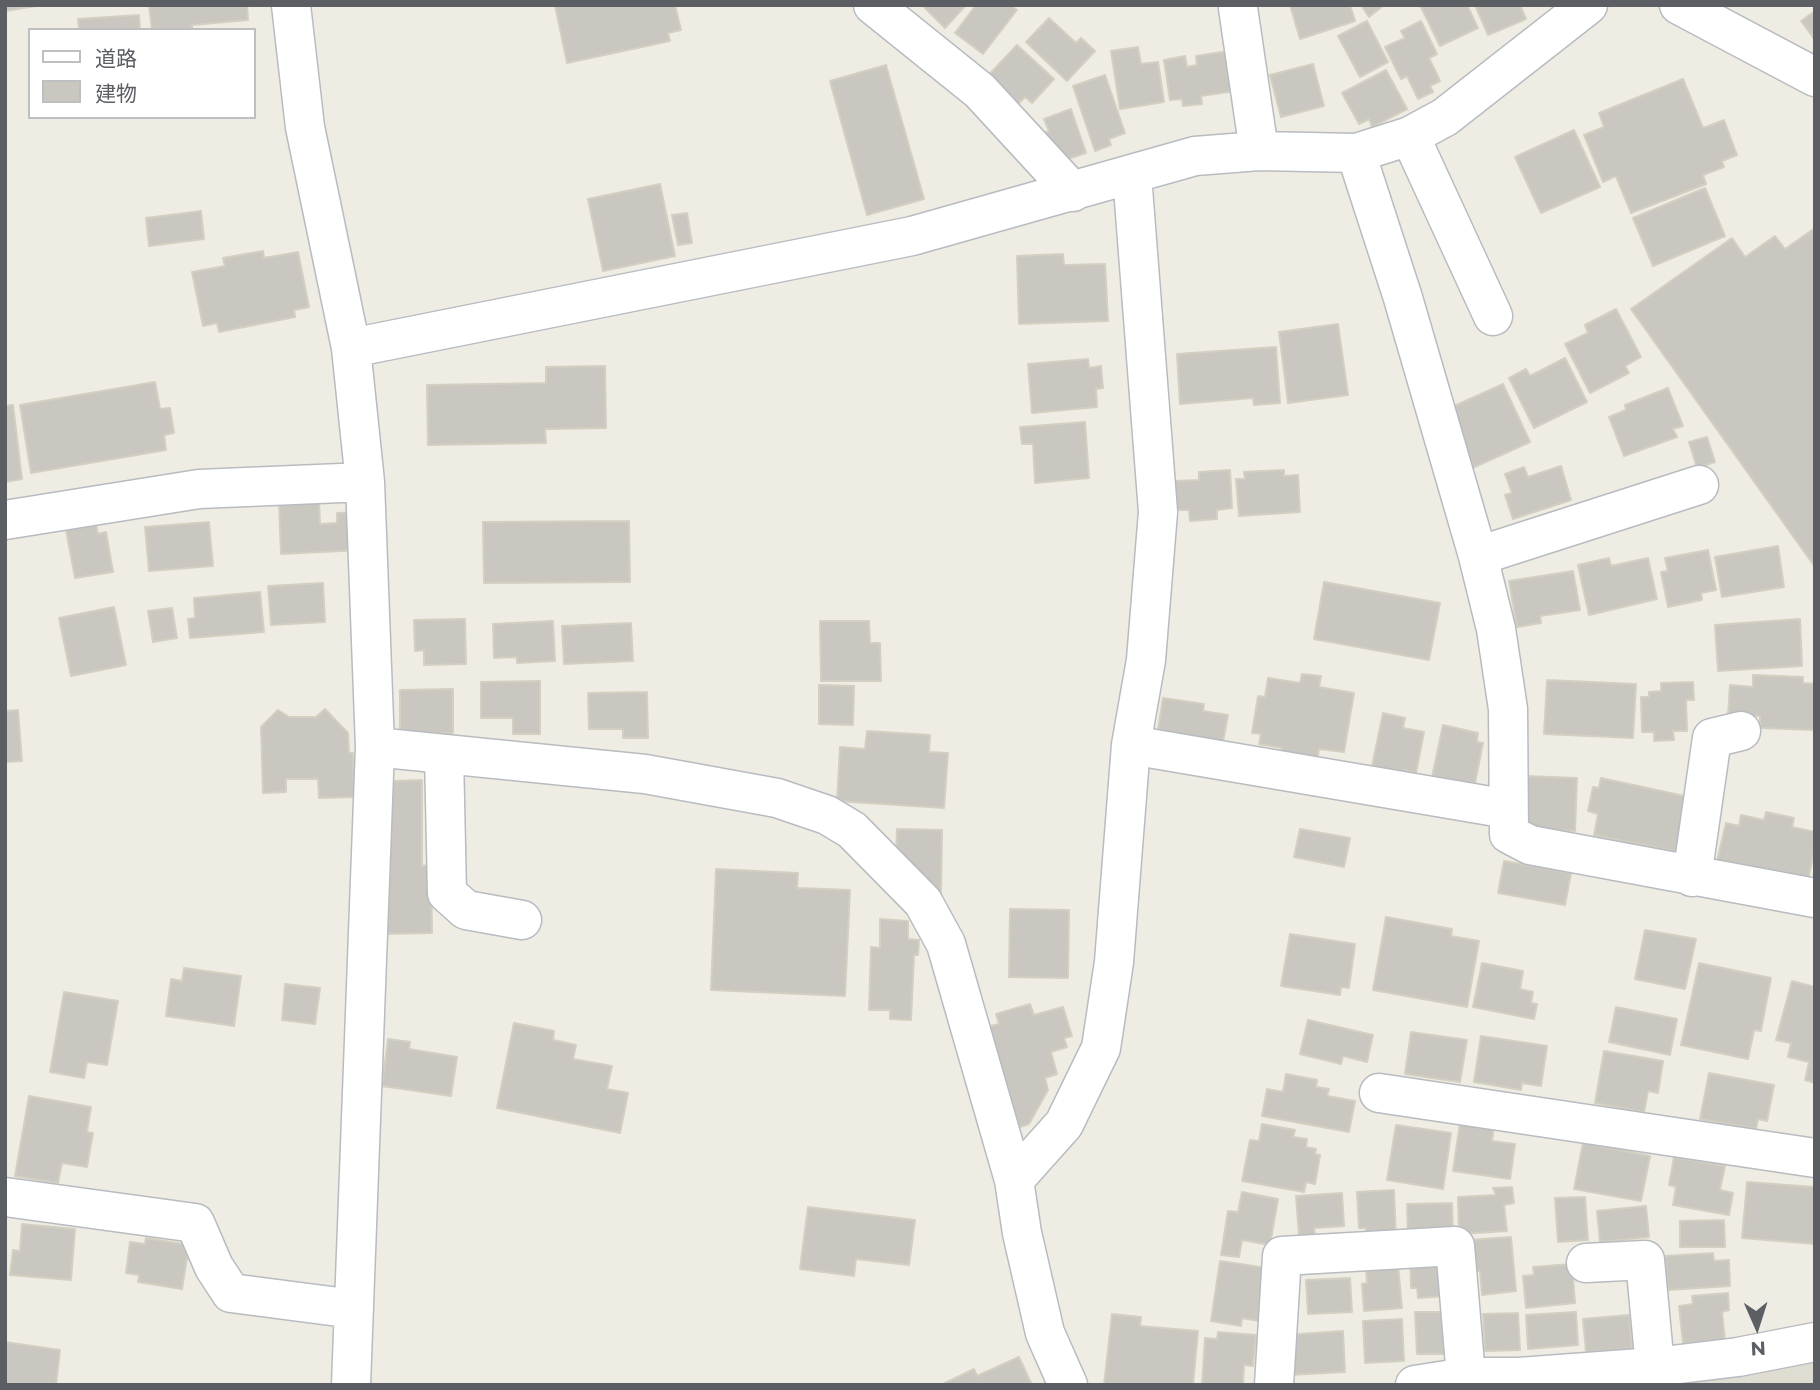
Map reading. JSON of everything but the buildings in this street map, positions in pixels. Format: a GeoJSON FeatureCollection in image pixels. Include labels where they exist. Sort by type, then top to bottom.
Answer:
{"type":"FeatureCollection","features":[{"type":"Feature","properties":{"kind":"street"},"geometry":{"type":"LineString","coordinates":[[291,5],[305,127],[351,348],[365,482],[375,747],[351,1385]]}},
{"type":"Feature","properties":{"kind":"street"},"geometry":{"type":"LineString","coordinates":[[873,5],[979,91],[1073,192]]}},
{"type":"Feature","properties":{"kind":"street"},"geometry":{"type":"LineString","coordinates":[[351,348],[912,236],[1195,156],[1259,151],[1356,153],[1410,136],[1445,117],[1588,5]]}},
{"type":"Feature","properties":{"kind":"street"},"geometry":{"type":"LineString","coordinates":[[1679,5],[1815,77]]}},
{"type":"Feature","properties":{"kind":"street"},"geometry":{"type":"LineString","coordinates":[[1238,8],[1259,151]]}},
{"type":"Feature","properties":{"kind":"street"},"geometry":{"type":"LineString","coordinates":[[1410,136],[1493,316]]}},
{"type":"Feature","properties":{"kind":"street"},"geometry":{"type":"LineString","coordinates":[[1356,153],[1403,298],[1478,556],[1496,629],[1508,709],[1509,834],[1530,845],[1815,898]]}},
{"type":"Feature","properties":{"kind":"street"},"geometry":{"type":"LineString","coordinates":[[1014,1180],[1064,1124],[1101,1048],[1114,962],[1131,745],[1146,660],[1158,512],[1132,175]]}},
{"type":"Feature","properties":{"kind":"street"},"geometry":{"type":"LineString","coordinates":[[5,520],[199,489],[365,482]]}},
{"type":"Feature","properties":{"kind":"street"},"geometry":{"type":"LineString","coordinates":[[1478,556],[1699,485]]}},
{"type":"Feature","properties":{"kind":"street"},"geometry":{"type":"LineString","coordinates":[[1692,877],[1712,738],[1741,730]]}},
{"type":"Feature","properties":{"kind":"street"},"geometry":{"type":"LineString","coordinates":[[1131,745],[1508,810]]}},
{"type":"Feature","properties":{"kind":"street"},"geometry":{"type":"LineString","coordinates":[[375,747],[645,774],[777,798],[827,815],[852,830],[923,902],[946,944],[1014,1180],[1022,1233],[1045,1333],[1068,1385]]}},
{"type":"Feature","properties":{"kind":"street"},"geometry":{"type":"LineString","coordinates":[[444,754],[447,893],[466,910],[522,920]]}},
{"type":"Feature","properties":{"kind":"street"},"geometry":{"type":"LineString","coordinates":[[1379,1093],[1815,1158]]}},
{"type":"Feature","properties":{"kind":"street"},"geometry":{"type":"LineString","coordinates":[[5,1197],[195,1223],[214,1268],[231,1293],[354,1309]]}},
{"type":"Feature","properties":{"kind":"street"},"geometry":{"type":"LineString","coordinates":[[1275,1385],[1282,1255],[1455,1246],[1466,1377]]}},
{"type":"Feature","properties":{"kind":"street"},"geometry":{"type":"LineString","coordinates":[[1586,1263],[1645,1260],[1655,1367]]}},
{"type":"Feature","properties":{"kind":"street"},"geometry":{"type":"LineString","coordinates":[[1415,1385],[1466,1377],[1520,1377],[1655,1367],[1738,1357],[1815,1342]]}},
{"type":"Feature","properties":{"kind":"shaded area"},"geometry":{"type":"Polygon","coordinates":[[[1815,1355],[1815,1385],[1661,1385],[1815,1355]]]}}]}
